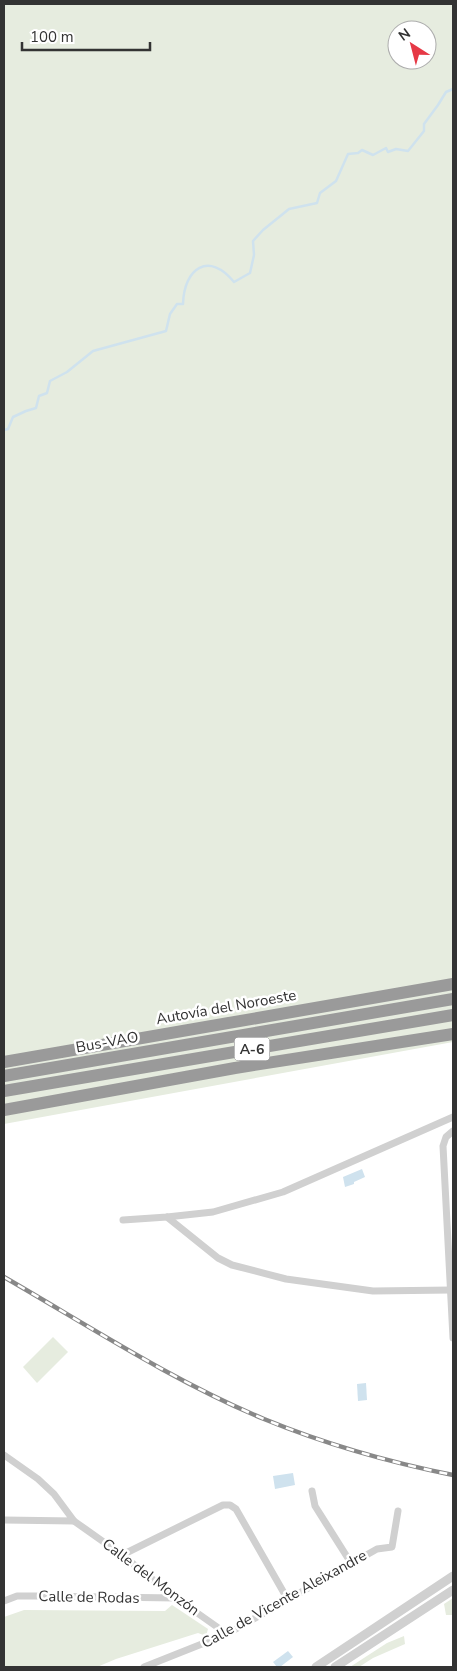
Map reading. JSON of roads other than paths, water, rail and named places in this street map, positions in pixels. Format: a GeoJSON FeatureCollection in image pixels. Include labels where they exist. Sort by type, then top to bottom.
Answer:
{"type":"FeatureCollection","features":[{"type":"Feature","properties":{"kind":"highway","name":"Autovía del Noroeste"},"geometry":{"type":"LineString","coordinates":[[4,1062],[453,984]]}},
{"type":"Feature","properties":{"kind":"highway","name":"Bus-VAO"},"geometry":{"type":"LineString","coordinates":[[4,1076],[453,1000]]}},
{"type":"Feature","properties":{"kind":"highway","name":"A-6"},"geometry":{"type":"LineString","coordinates":[[4,1091],[453,1015]]}},
{"type":"Feature","properties":{"kind":"highway"},"geometry":{"type":"LineString","coordinates":[[352,1049],[453,1028]]}},
{"type":"Feature","properties":{"kind":"highway"},"geometry":{"type":"LineString","coordinates":[[4,1103],[453,1034]]}},
{"type":"Feature","properties":{"kind":"highway"},"geometry":{"type":"LineString","coordinates":[[4,1110],[235,1068]]}},
{"type":"Feature","properties":{"kind":"street"},"geometry":{"type":"LineString","coordinates":[[122,1220],[213,1212],[283,1192],[453,1118]]}},
{"type":"Feature","properties":{"kind":"street"},"geometry":{"type":"LineString","coordinates":[[453,1131],[446,1137],[443,1146],[453,1338]]}},
{"type":"Feature","properties":{"kind":"street"},"geometry":{"type":"LineString","coordinates":[[167,1217],[218,1258],[232,1265],[277,1276],[373,1291],[451,1290]]}},
{"type":"Feature","properties":{"kind":"street","name":"Calle del Monzón"},"geometry":{"type":"LineString","coordinates":[[4,1454],[38,1479],[54,1494],[74,1521],[227,1634]]}},
{"type":"Feature","properties":{"kind":"street"},"geometry":{"type":"LineString","coordinates":[[312,1491],[315,1506],[351,1563]]}},
{"type":"Feature","properties":{"kind":"street"},"geometry":{"type":"LineString","coordinates":[[122,1555],[223,1505],[230,1505],[236,1509],[288,1600]]}},
{"type":"Feature","properties":{"kind":"street","name":"Calle de Vicente Aleixandre"},"geometry":{"type":"LineString","coordinates":[[144,1667],[227,1634],[377,1549],[392,1547],[398,1512]]}},
{"type":"Feature","properties":{"kind":"street"},"geometry":{"type":"LineString","coordinates":[[4,1520],[74,1521]]}},
{"type":"Feature","properties":{"kind":"street"},"geometry":{"type":"LineString","coordinates":[[316,1667],[453,1576]]}},
{"type":"Feature","properties":{"kind":"street"},"geometry":{"type":"LineString","coordinates":[[335,1667],[453,1590]]}},
{"type":"Feature","properties":{"kind":"street","name":"Calle de Rodas"},"geometry":{"type":"LineString","coordinates":[[4,1601],[17,1596],[176,1598]]}},
{"type":"Feature","properties":{"kind":"water"},"geometry":{"type":"Polygon","coordinates":[[[362,1169],[365,1177],[345,1187],[343,1177],[362,1169]]]}},
{"type":"Feature","properties":{"kind":"water"},"geometry":{"type":"Polygon","coordinates":[[[366,1383],[367,1400],[358,1401],[357,1384],[366,1383]]]}},
{"type":"Feature","properties":{"kind":"water"},"geometry":{"type":"Polygon","coordinates":[[[293,1473],[295,1485],[275,1489],[273,1476],[293,1473]]]}},
{"type":"Feature","properties":{"kind":"water"},"geometry":{"type":"Polygon","coordinates":[[[288,1651],[293,1657],[280,1667],[277,1667],[273,1662],[288,1651]]]}},
{"type":"Feature","properties":{"kind":"waterway"},"geometry":{"type":"LineString","coordinates":[[4,430],[8,429],[13,417],[36,408],[39,396],[47,393],[50,381],[67,372],[93,351],[166,331],[170,314],[177,304],[183,304],[184,291],[188,281],[193,273],[200,268],[207,266],[216,267],[234,282],[250,273],[254,255],[253,241],[263,230],[289,209],[317,203],[320,193],[336,181],[348,154],[358,153],[362,150],[373,155],[386,148],[388,152],[396,149],[408,151],[424,131],[424,124],[446,92],[453,89]]}},
{"type":"Feature","properties":{"kind":"railway"},"geometry":{"type":"LineString","coordinates":[[4,1277],[164,1370],[197,1388],[264,1419],[357,1452],[453,1475]]}}]}
